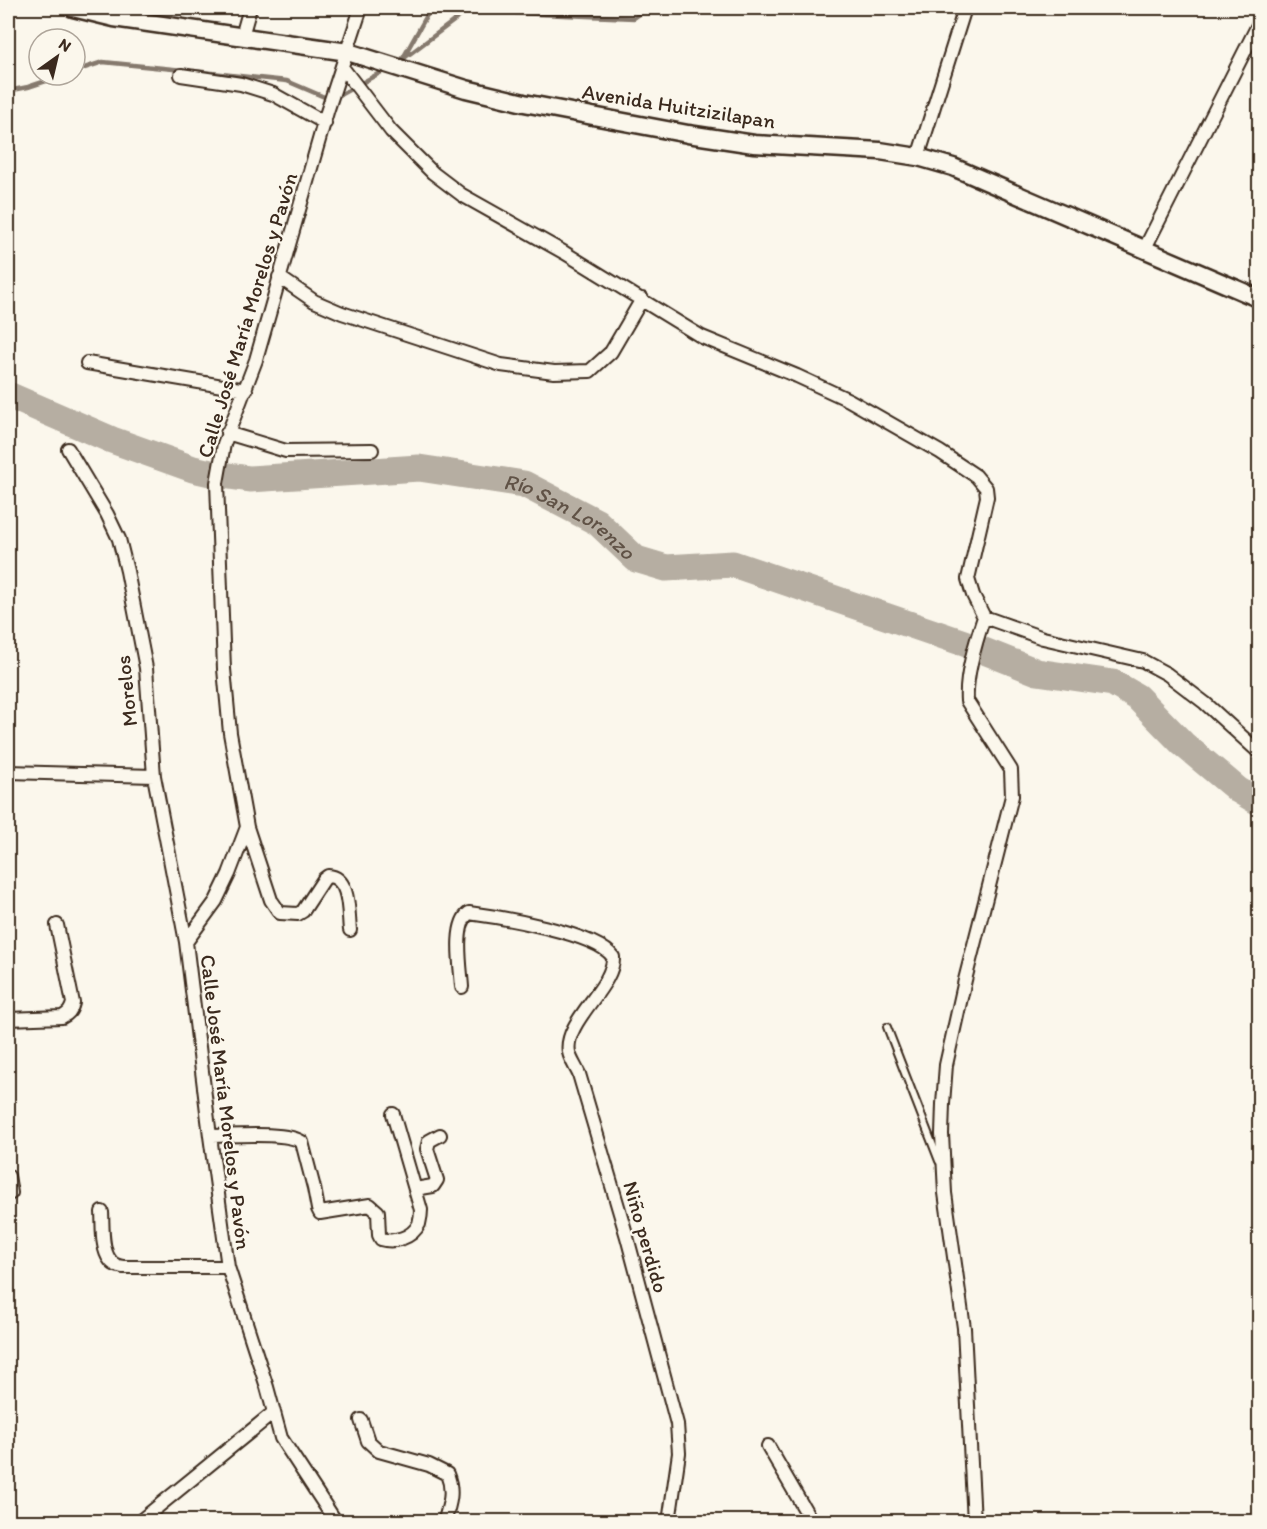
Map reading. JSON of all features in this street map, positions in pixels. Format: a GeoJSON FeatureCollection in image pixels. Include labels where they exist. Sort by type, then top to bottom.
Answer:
{"type":"FeatureCollection","features":[{"type":"Feature","properties":{"kind":"street","name":"Avenida Huitzizilapan"},"geometry":{"type":"LineString","coordinates":[[73,8],[115,13],[242,36],[345,60],[379,61],[466,88],[515,100],[688,134],[754,144],[880,151],[918,157],[953,167],[1260,299]]}},
{"type":"Feature","properties":{"kind":"street"},"geometry":{"type":"LineString","coordinates":[[242,36],[250,8]]}},
{"type":"Feature","properties":{"kind":"street"},"geometry":{"type":"LineString","coordinates":[[361,8],[345,60],[350,79],[391,131],[433,173],[462,195],[565,253],[702,337],[849,400],[940,452],[976,476],[986,488],[987,497],[968,579],[984,617],[1043,638],[1143,661],[1167,674],[1205,703],[1260,753]]}},
{"type":"Feature","properties":{"kind":"street"},"geometry":{"type":"LineString","coordinates":[[918,157],[965,8]]}},
{"type":"Feature","properties":{"kind":"street"},"geometry":{"type":"LineString","coordinates":[[1145,248],[1260,21]]}},
{"type":"Feature","properties":{"kind":"street","name":"Calle José María Morelos y Pavón"},"geometry":{"type":"LineString","coordinates":[[336,1521],[281,1438],[228,1267],[186,942],[216,901],[247,827],[230,733],[224,669],[217,483],[226,439],[246,390],[334,90],[345,60]]}},
{"type":"Feature","properties":{"kind":"street"},"geometry":{"type":"LineString","coordinates":[[180,75],[241,84],[273,94],[326,117]]}},
{"type":"Feature","properties":{"kind":"street"},"geometry":{"type":"LineString","coordinates":[[279,277],[314,300],[342,313],[501,365],[554,372],[590,371],[611,352],[642,299]]}},
{"type":"Feature","properties":{"kind":"street"},"geometry":{"type":"LineString","coordinates":[[87,363],[246,390]]}},
{"type":"Feature","properties":{"kind":"street"},"geometry":{"type":"LineString","coordinates":[[226,439],[286,451],[372,450]]}},
{"type":"Feature","properties":{"kind":"street","name":"Morelos"},"geometry":{"type":"LineString","coordinates":[[68,449],[107,514],[118,539],[127,571],[146,668],[153,776],[186,942]]}},
{"type":"Feature","properties":{"kind":"street"},"geometry":{"type":"LineString","coordinates":[[974,1521],[964,1328],[950,1236],[942,1134],[946,1065],[965,980],[1012,796],[1011,770],[967,701],[966,688],[984,617]]}},
{"type":"Feature","properties":{"kind":"street"},"geometry":{"type":"LineString","coordinates":[[8,772],[153,776]]}},
{"type":"Feature","properties":{"kind":"street"},"geometry":{"type":"LineString","coordinates":[[247,827],[271,900],[280,913],[298,914],[303,911],[324,879],[328,876],[335,877],[340,880],[345,889],[350,930]]}},
{"type":"Feature","properties":{"kind":"street","name":"Niño perdido"},"geometry":{"type":"LineString","coordinates":[[462,987],[460,933],[462,921],[469,913],[503,918],[561,932],[602,946],[613,957],[608,974],[577,1023],[570,1040],[569,1052],[579,1074],[627,1237],[676,1424],[679,1453],[669,1521]]}},
{"type":"Feature","properties":{"kind":"street"},"geometry":{"type":"LineString","coordinates":[[8,1019],[62,1017],[71,1009],[73,1004],[57,925]]}},
{"type":"Feature","properties":{"kind":"street"},"geometry":{"type":"LineString","coordinates":[[210,1136],[296,1138],[302,1142],[320,1213],[370,1205],[378,1212],[379,1235],[385,1240],[401,1239],[411,1234],[419,1224],[422,1210],[393,1114]]}},
{"type":"Feature","properties":{"kind":"street"},"geometry":{"type":"LineString","coordinates":[[415,1189],[433,1186],[437,1180],[427,1149],[429,1141],[440,1134]]}},
{"type":"Feature","properties":{"kind":"street"},"geometry":{"type":"LineString","coordinates":[[8,1176],[11,1193]]}},
{"type":"Feature","properties":{"kind":"street"},"geometry":{"type":"LineString","coordinates":[[102,1212],[106,1251],[114,1264],[123,1267],[228,1267]]}},
{"type":"Feature","properties":{"kind":"street"},"geometry":{"type":"LineString","coordinates":[[139,1521],[273,1413]]}},
{"type":"Feature","properties":{"kind":"street"},"geometry":{"type":"LineString","coordinates":[[361,1420],[368,1441],[380,1451],[447,1474],[452,1486],[451,1501],[444,1521]]}},
{"type":"Feature","properties":{"kind":"street"},"geometry":{"type":"LineString","coordinates":[[768,1446],[812,1521]]}},
{"type":"Feature","properties":{"kind":"lane"},"geometry":{"type":"LineString","coordinates":[[887,1026],[944,1173]]}},
{"type":"Feature","properties":{"kind":"waterway"},"geometry":{"type":"LineString","coordinates":[[403,58],[431,8]]}},
{"type":"Feature","properties":{"kind":"waterway"},"geometry":{"type":"LineString","coordinates":[[399,62],[471,8]]}},
{"type":"Feature","properties":{"kind":"waterway"},"geometry":{"type":"LineString","coordinates":[[504,8],[516,13],[634,18],[648,8]]}},
{"type":"Feature","properties":{"kind":"waterway"},"geometry":{"type":"LineString","coordinates":[[87,67],[103,62],[183,70]]}},
{"type":"Feature","properties":{"kind":"waterway"},"geometry":{"type":"LineString","coordinates":[[336,97],[387,69]]}},
{"type":"Feature","properties":{"kind":"waterway"},"geometry":{"type":"LineString","coordinates":[[194,71],[287,81],[329,99]]}},
{"type":"Feature","properties":{"kind":"waterway"},"geometry":{"type":"LineString","coordinates":[[8,91],[28,87]]}},
{"type":"Feature","properties":{"kind":"waterway","name":"Río San Lorenzo"},"geometry":{"type":"LineString","coordinates":[[8,395],[112,440],[193,469],[215,474],[250,479],[419,468],[524,484],[597,522],[636,559],[666,568],[733,564],[964,643],[1037,672],[1113,683],[1137,697],[1183,744],[1238,790],[1260,803]]}}]}
